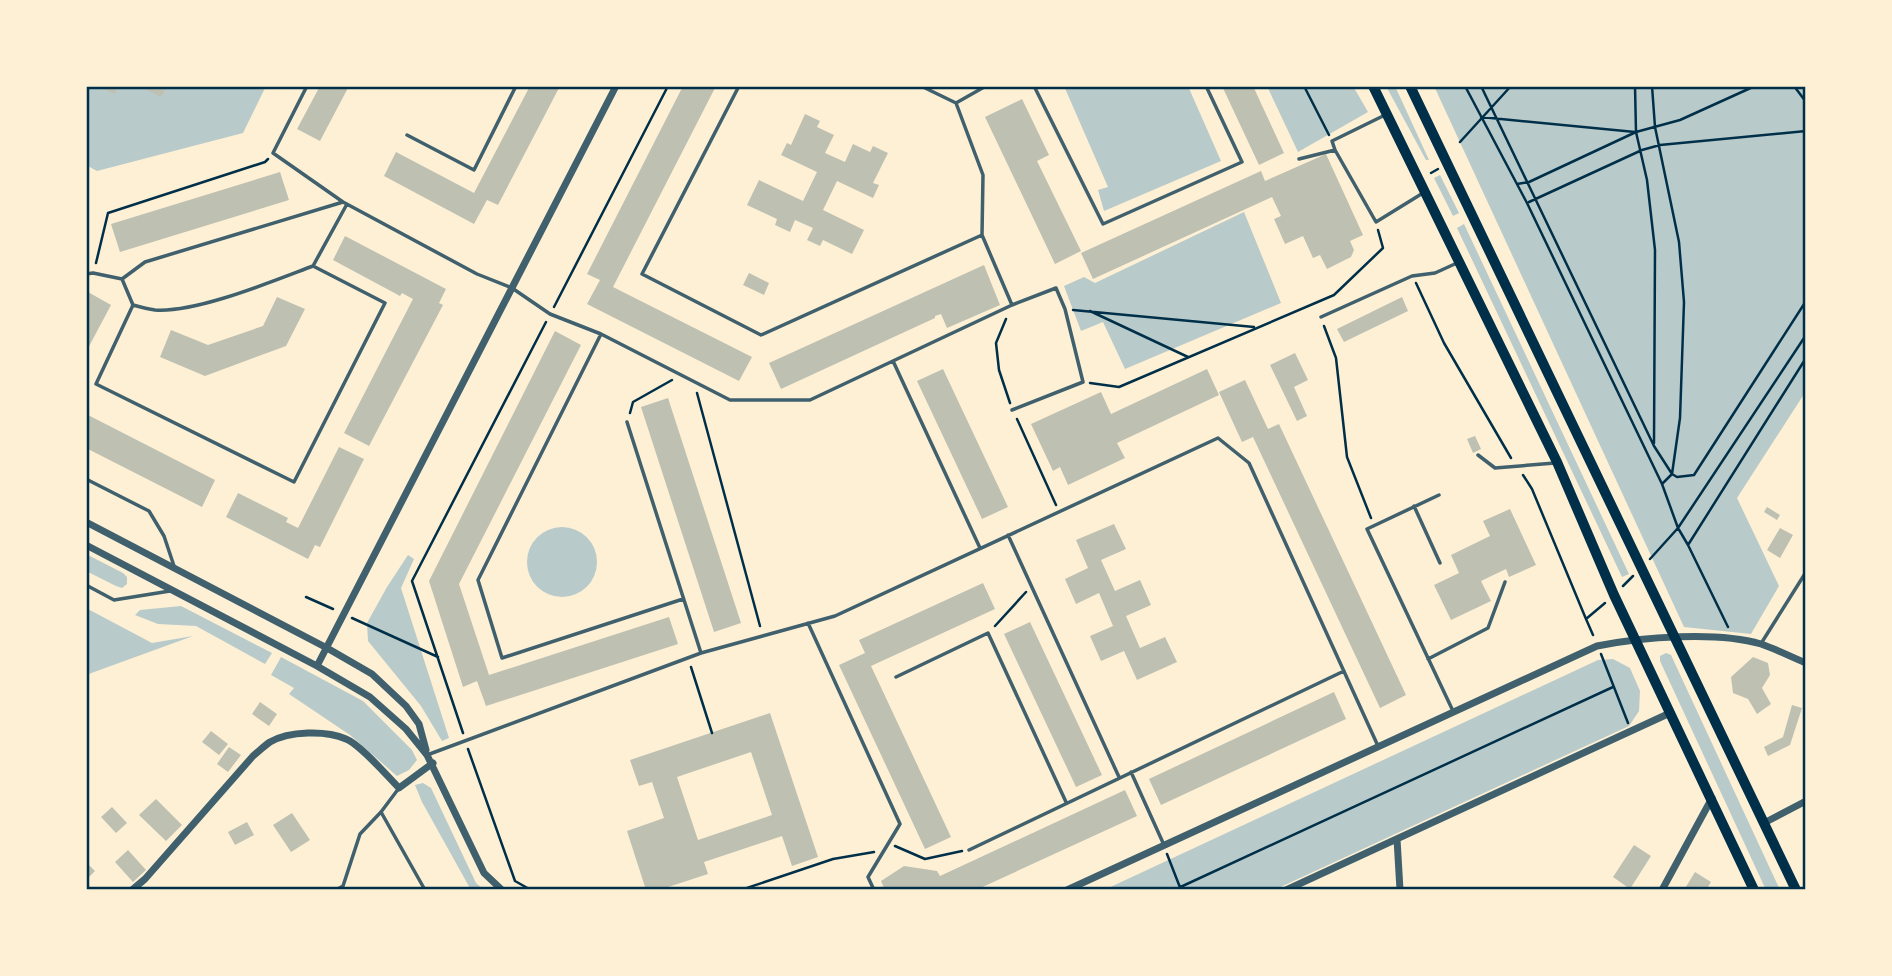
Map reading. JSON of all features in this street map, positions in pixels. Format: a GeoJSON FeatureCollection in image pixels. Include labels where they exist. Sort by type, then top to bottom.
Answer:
{"type":"FeatureCollection","features":[{"type":"Feature","properties":{"kind":"main road"},"geometry":{"type":"LineString","coordinates":[[1373,86],[1557,462],[1614,595],[1754,890]]}},
{"type":"Feature","properties":{"kind":"main road"},"geometry":{"type":"LineString","coordinates":[[1410,86],[1796,890]]}},
{"type":"Feature","properties":{"kind":"street"},"geometry":{"type":"LineString","coordinates":[[317,666],[616,86]]}},
{"type":"Feature","properties":{"kind":"street"},"geometry":{"type":"LineString","coordinates":[[86,522],[372,674],[406,706],[419,724],[427,755]]}},
{"type":"Feature","properties":{"kind":"street"},"geometry":{"type":"LineString","coordinates":[[86,545],[317,666],[370,697],[405,729],[433,763],[484,873],[502,890]]}},
{"type":"Feature","properties":{"kind":"street"},"geometry":{"type":"LineString","coordinates":[[1066,890],[1597,646],[1636,638],[1734,639],[1760,644],[1806,663]]}},
{"type":"Feature","properties":{"kind":"street"},"geometry":{"type":"LineString","coordinates":[[1286,890],[1670,713]]}},
{"type":"Feature","properties":{"kind":"street"},"geometry":{"type":"LineString","coordinates":[[132,890],[145,879],[253,756],[272,741],[292,735],[310,734],[328,734],[348,739],[399,788],[433,763]]}},
{"type":"Feature","properties":{"kind":"street"},"geometry":{"type":"LineString","coordinates":[[1662,890],[1712,798]]}},
{"type":"Feature","properties":{"kind":"street"},"geometry":{"type":"LineString","coordinates":[[1764,823],[1806,801]]}},
{"type":"Feature","properties":{"kind":"street"},"geometry":{"type":"LineString","coordinates":[[1397,839],[1400,890]]}},
{"type":"Feature","properties":{"kind":"lane"},"geometry":{"type":"LineString","coordinates":[[307,86],[272,153],[345,203],[477,274],[512,288],[550,314],[601,334],[730,400],[810,400],[1056,288],[1065,309],[1083,382],[1012,410]]}},
{"type":"Feature","properties":{"kind":"lane"},"geometry":{"type":"LineString","coordinates":[[407,135],[474,170],[516,86]]}},
{"type":"Feature","properties":{"kind":"lane"},"geometry":{"type":"LineString","coordinates":[[739,86],[642,274],[761,335],[982,235]]}},
{"type":"Feature","properties":{"kind":"lane"},"geometry":{"type":"LineString","coordinates":[[921,86],[956,103],[983,176],[982,235],[1012,306]]}},
{"type":"Feature","properties":{"kind":"lane"},"geometry":{"type":"LineString","coordinates":[[956,103],[986,86]]}},
{"type":"Feature","properties":{"kind":"lane"},"geometry":{"type":"LineString","coordinates":[[1034,86],[1102,224],[1242,162],[1206,86]]}},
{"type":"Feature","properties":{"kind":"lane"},"geometry":{"type":"LineString","coordinates":[[1387,114],[1332,141],[1335,150],[1376,222],[1425,192]]}},
{"type":"Feature","properties":{"kind":"lane"},"geometry":{"type":"LineString","coordinates":[[1300,159],[1335,150]]}},
{"type":"Feature","properties":{"kind":"lane"},"geometry":{"type":"LineString","coordinates":[[133,305],[156,310],[195,305],[257,288],[313,266],[345,203]]}},
{"type":"Feature","properties":{"kind":"lane"},"geometry":{"type":"LineString","coordinates":[[86,274],[122,279],[145,262],[345,203]]}},
{"type":"Feature","properties":{"kind":"lane"},"geometry":{"type":"LineString","coordinates":[[1321,317],[1412,276],[1434,273],[1457,262]]}},
{"type":"Feature","properties":{"kind":"lane"},"geometry":{"type":"LineString","coordinates":[[122,279],[133,305],[96,384],[294,482],[385,303],[313,266]]}},
{"type":"Feature","properties":{"kind":"lane"},"geometry":{"type":"LineString","coordinates":[[601,334],[478,580],[502,658],[683,599]]}},
{"type":"Feature","properties":{"kind":"lane"},"geometry":{"type":"LineString","coordinates":[[893,361],[980,548]]}},
{"type":"Feature","properties":{"kind":"lane"},"geometry":{"type":"LineString","coordinates":[[627,422],[701,653]]}},
{"type":"Feature","properties":{"kind":"lane"},"geometry":{"type":"LineString","coordinates":[[427,755],[687,657],[835,616],[1217,438],[1249,463],[1378,746]]}},
{"type":"Feature","properties":{"kind":"lane"},"geometry":{"type":"LineString","coordinates":[[1478,455],[1495,468],[1557,462]]}},
{"type":"Feature","properties":{"kind":"lane"},"geometry":{"type":"LineString","coordinates":[[86,479],[149,511],[164,536],[175,568]]}},
{"type":"Feature","properties":{"kind":"lane"},"geometry":{"type":"LineString","coordinates":[[1439,495],[1367,529],[1453,712]]}},
{"type":"Feature","properties":{"kind":"lane"},"geometry":{"type":"LineString","coordinates":[[1415,506],[1440,563]]}},
{"type":"Feature","properties":{"kind":"lane"},"geometry":{"type":"LineString","coordinates":[[1008,535],[1119,777]]}},
{"type":"Feature","properties":{"kind":"lane"},"geometry":{"type":"LineString","coordinates":[[1760,644],[1806,572]]}},
{"type":"Feature","properties":{"kind":"lane"},"geometry":{"type":"LineString","coordinates":[[1428,659],[1488,628],[1505,582]]}},
{"type":"Feature","properties":{"kind":"lane"},"geometry":{"type":"LineString","coordinates":[[86,585],[114,600],[174,590]]}},
{"type":"Feature","properties":{"kind":"lane"},"geometry":{"type":"LineString","coordinates":[[808,623],[900,824],[868,877],[874,890]]}},
{"type":"Feature","properties":{"kind":"lane"},"geometry":{"type":"LineString","coordinates":[[895,677],[988,633],[1066,802]]}},
{"type":"Feature","properties":{"kind":"lane"},"geometry":{"type":"LineString","coordinates":[[969,850],[1344,671]]}},
{"type":"Feature","properties":{"kind":"lane"},"geometry":{"type":"LineString","coordinates":[[1131,772],[1164,845]]}},
{"type":"Feature","properties":{"kind":"lane"},"geometry":{"type":"LineString","coordinates":[[336,890],[343,886],[360,834],[381,813],[399,788]]}},
{"type":"Feature","properties":{"kind":"lane"},"geometry":{"type":"LineString","coordinates":[[381,813],[425,890]]}},
{"type":"Feature","properties":{"kind":"path"},"geometry":{"type":"LineString","coordinates":[[531,890],[515,881],[412,581],[668,86]]}},
{"type":"Feature","properties":{"kind":"path"},"geometry":{"type":"LineString","coordinates":[[1304,86],[1332,141]]}},
{"type":"Feature","properties":{"kind":"path"},"geometry":{"type":"LineString","coordinates":[[1465,86],[1527,203],[1662,484],[1678,527],[1734,639]]}},
{"type":"Feature","properties":{"kind":"path"},"geometry":{"type":"LineString","coordinates":[[1481,86],[1499,118],[1654,446],[1672,474],[1677,477],[1694,475],[1806,301]]}},
{"type":"Feature","properties":{"kind":"path"},"geometry":{"type":"LineString","coordinates":[[1460,142],[1511,86]]}},
{"type":"Feature","properties":{"kind":"path"},"geometry":{"type":"LineString","coordinates":[[1635,86],[1636,132],[1642,150],[1655,250],[1654,446]]}},
{"type":"Feature","properties":{"kind":"path"},"geometry":{"type":"LineString","coordinates":[[1652,86],[1655,127],[1679,242],[1684,302],[1681,418],[1672,474],[1662,484]]}},
{"type":"Feature","properties":{"kind":"path"},"geometry":{"type":"LineString","coordinates":[[1517,184],[1529,182],[1636,132],[1680,120],[1755,86]]}},
{"type":"Feature","properties":{"kind":"path"},"geometry":{"type":"LineString","coordinates":[[1794,86],[1806,102]]}},
{"type":"Feature","properties":{"kind":"path"},"geometry":{"type":"LineString","coordinates":[[1481,117],[1636,132]]}},
{"type":"Feature","properties":{"kind":"path"},"geometry":{"type":"LineString","coordinates":[[1527,203],[1642,150],[1660,145],[1806,131]]}},
{"type":"Feature","properties":{"kind":"path"},"geometry":{"type":"LineString","coordinates":[[93,273],[108,213],[265,162],[272,153]]}},
{"type":"Feature","properties":{"kind":"path"},"geometry":{"type":"LineString","coordinates":[[1431,173],[1438,169]]}},
{"type":"Feature","properties":{"kind":"path"},"geometry":{"type":"LineString","coordinates":[[1083,382],[1119,387],[1334,295],[1383,248],[1376,222]]}},
{"type":"Feature","properties":{"kind":"path"},"geometry":{"type":"LineString","coordinates":[[1412,276],[1444,343],[1532,489],[1632,732]]}},
{"type":"Feature","properties":{"kind":"path"},"geometry":{"type":"LineString","coordinates":[[1065,309],[1258,328]]}},
{"type":"Feature","properties":{"kind":"path"},"geometry":{"type":"LineString","coordinates":[[1088,310],[1188,357]]}},
{"type":"Feature","properties":{"kind":"path"},"geometry":{"type":"LineString","coordinates":[[1321,317],[1336,358],[1347,457],[1374,525]]}},
{"type":"Feature","properties":{"kind":"path"},"geometry":{"type":"LineString","coordinates":[[1586,619],[1643,567],[1678,527],[1806,335]]}},
{"type":"Feature","properties":{"kind":"path"},"geometry":{"type":"LineString","coordinates":[[1688,545],[1806,358]]}},
{"type":"Feature","properties":{"kind":"path"},"geometry":{"type":"LineString","coordinates":[[627,422],[633,402],[681,375]]}},
{"type":"Feature","properties":{"kind":"path"},"geometry":{"type":"LineString","coordinates":[[694,382],[763,636]]}},
{"type":"Feature","properties":{"kind":"path"},"geometry":{"type":"LineString","coordinates":[[988,633],[1032,587]]}},
{"type":"Feature","properties":{"kind":"path"},"geometry":{"type":"LineString","coordinates":[[306,597],[336,611]]}},
{"type":"Feature","properties":{"kind":"path"},"geometry":{"type":"LineString","coordinates":[[352,618],[438,657]]}},
{"type":"Feature","properties":{"kind":"path"},"geometry":{"type":"LineString","coordinates":[[687,657],[712,733]]}},
{"type":"Feature","properties":{"kind":"path"},"geometry":{"type":"LineString","coordinates":[[1174,890],[1614,687]]}},
{"type":"Feature","properties":{"kind":"path"},"geometry":{"type":"LineString","coordinates":[[889,843],[925,859],[969,850]]}},
{"type":"Feature","properties":{"kind":"path"},"geometry":{"type":"LineString","coordinates":[[1164,845],[1180,889]]}},
{"type":"Feature","properties":{"kind":"path"},"geometry":{"type":"LineString","coordinates":[[741,890],[833,859],[884,850]]}},
{"type":"Feature","properties":{"kind":"shaded area"},"geometry":{"type":"Polygon","coordinates":[[[86,86],[266,86],[243,133],[97,171],[86,165],[86,86]]]}},
{"type":"Feature","properties":{"kind":"shaded area"},"geometry":{"type":"Polygon","coordinates":[[[1064,86],[1188,86],[1221,161],[1104,211],[1098,190],[1108,187],[1064,86]]]}},
{"type":"Feature","properties":{"kind":"shaded area"},"geometry":{"type":"Polygon","coordinates":[[[1267,86],[1353,86],[1368,112],[1298,152],[1267,86]]]}},
{"type":"Feature","properties":{"kind":"shaded area"},"geometry":{"type":"Polygon","coordinates":[[[1386,86],[1395,86],[1429,160],[1426,160],[1386,86]]]}},
{"type":"Feature","properties":{"kind":"shaded area"},"geometry":{"type":"Polygon","coordinates":[[[1434,86],[1806,86],[1806,391],[1737,498],[1779,586],[1751,634],[1684,627],[1434,86]]]}},
{"type":"Feature","properties":{"kind":"shaded area"},"geometry":{"type":"Polygon","coordinates":[[[1440,175],[1459,213],[1453,216],[1434,178],[1440,175]]]}},
{"type":"Feature","properties":{"kind":"shaded area"},"geometry":{"type":"Polygon","coordinates":[[[1244,212],[1281,303],[1125,369],[1103,322],[1081,331],[1064,286],[1084,277],[1095,283],[1244,212]]]}},
{"type":"Feature","properties":{"kind":"shaded area"},"geometry":{"type":"Polygon","coordinates":[[[1464,224],[1629,574],[1622,577],[1457,228],[1464,224]]]}},
{"type":"Feature","properties":{"kind":"shaded area"},"geometry":{"type":"Polygon","coordinates":[[[555,527],[569,527],[582,533],[591,542],[597,562],[595,575],[587,587],[569,597],[555,597],[542,591],[533,582],[527,569],[527,555],[533,542],[542,533],[555,527]]]}},
{"type":"Feature","properties":{"kind":"shaded area"},"geometry":{"type":"Polygon","coordinates":[[[86,554],[123,573],[127,577],[127,584],[122,588],[86,571],[86,554]]]}},
{"type":"Feature","properties":{"kind":"shaded area"},"geometry":{"type":"Polygon","coordinates":[[[408,555],[414,559],[401,588],[449,738],[442,741],[421,706],[368,641],[367,623],[408,555]]]}},
{"type":"Feature","properties":{"kind":"shaded area"},"geometry":{"type":"Polygon","coordinates":[[[181,606],[272,653],[265,664],[196,626],[158,624],[135,615],[140,610],[181,606]]]}},
{"type":"Feature","properties":{"kind":"shaded area"},"geometry":{"type":"Polygon","coordinates":[[[86,608],[152,643],[193,636],[86,675],[86,608]]]}},
{"type":"Feature","properties":{"kind":"shaded area"},"geometry":{"type":"Polygon","coordinates":[[[1666,653],[1671,655],[1780,890],[1766,890],[1660,661],[1660,656],[1666,653]]]}},
{"type":"Feature","properties":{"kind":"shaded area"},"geometry":{"type":"Polygon","coordinates":[[[281,657],[363,701],[412,750],[417,760],[409,770],[397,776],[350,735],[289,694],[294,688],[271,675],[281,657]]]}},
{"type":"Feature","properties":{"kind":"shaded area"},"geometry":{"type":"Polygon","coordinates":[[[1613,659],[1630,668],[1640,691],[1639,711],[1629,726],[1274,890],[1104,890],[1598,660],[1613,659]]]}},
{"type":"Feature","properties":{"kind":"shaded area"},"geometry":{"type":"Polygon","coordinates":[[[423,783],[431,788],[476,883],[484,890],[471,890],[422,802],[415,785],[423,783]]]}},
{"type":"Feature","properties":{"kind":"building"},"geometry":{"type":"Polygon","coordinates":[[[98,86],[119,86],[114,94],[98,86]]]}},
{"type":"Feature","properties":{"kind":"building"},"geometry":{"type":"Polygon","coordinates":[[[140,86],[167,86],[161,97],[140,86]]]}},
{"type":"Feature","properties":{"kind":"building"},"geometry":{"type":"Polygon","coordinates":[[[320,86],[349,86],[320,141],[297,129],[320,86]]]}},
{"type":"Feature","properties":{"kind":"building"},"geometry":{"type":"Polygon","coordinates":[[[530,86],[560,86],[498,205],[487,200],[474,224],[384,176],[396,152],[474,193],[530,86]]]}},
{"type":"Feature","properties":{"kind":"building"},"geometry":{"type":"Polygon","coordinates":[[[683,86],[716,86],[613,287],[752,357],[739,381],[587,304],[600,280],[587,274],[683,86]]]}},
{"type":"Feature","properties":{"kind":"building"},"geometry":{"type":"Polygon","coordinates":[[[1222,86],[1253,86],[1284,153],[1259,165],[1222,86]]]}},
{"type":"Feature","properties":{"kind":"building"},"geometry":{"type":"Polygon","coordinates":[[[1022,99],[1049,155],[1037,161],[1081,251],[1055,264],[985,117],[1022,99]]]}},
{"type":"Feature","properties":{"kind":"building"},"geometry":{"type":"Polygon","coordinates":[[[805,114],[820,121],[817,127],[834,135],[825,153],[845,162],[853,144],[870,152],[873,146],[888,153],[873,183],[879,185],[873,198],[837,181],[823,210],[864,230],[852,254],[823,240],[820,246],[807,240],[813,228],[795,220],[790,232],[775,225],[777,219],[747,205],[759,180],[803,201],[817,172],[781,155],[787,143],[791,145],[805,114]]]}},
{"type":"Feature","properties":{"kind":"building"},"geometry":{"type":"Polygon","coordinates":[[[1326,154],[1363,235],[1350,241],[1354,250],[1351,257],[1327,269],[1320,255],[1313,258],[1303,236],[1285,244],[1274,219],[1281,216],[1272,197],[1093,279],[1081,253],[1261,171],[1265,181],[1326,154]]]}},
{"type":"Feature","properties":{"kind":"building"},"geometry":{"type":"Polygon","coordinates":[[[280,172],[289,200],[120,252],[111,224],[280,172]]]}},
{"type":"Feature","properties":{"kind":"building"},"geometry":{"type":"Polygon","coordinates":[[[345,236],[446,289],[439,303],[443,305],[369,446],[344,433],[413,299],[402,293],[400,296],[333,260],[345,236]]]}},
{"type":"Feature","properties":{"kind":"building"},"geometry":{"type":"Polygon","coordinates":[[[984,265],[1000,305],[947,328],[941,314],[935,316],[781,389],[769,363],[984,265]]]}},
{"type":"Feature","properties":{"kind":"building"},"geometry":{"type":"Polygon","coordinates":[[[749,273],[769,283],[764,295],[743,285],[749,273]]]}},
{"type":"Feature","properties":{"kind":"building"},"geometry":{"type":"Polygon","coordinates":[[[88,292],[111,305],[86,352],[86,296],[88,292]]]}},
{"type":"Feature","properties":{"kind":"building"},"geometry":{"type":"Polygon","coordinates":[[[277,297],[305,309],[286,346],[205,376],[160,357],[171,330],[208,345],[263,326],[277,297]]]}},
{"type":"Feature","properties":{"kind":"building"},"geometry":{"type":"Polygon","coordinates":[[[1402,297],[1408,311],[1344,342],[1337,329],[1402,297]]]}},
{"type":"Feature","properties":{"kind":"building"},"geometry":{"type":"Polygon","coordinates":[[[555,331],[581,345],[459,584],[489,675],[669,617],[678,644],[486,706],[477,681],[463,687],[429,581],[555,331]]]}},
{"type":"Feature","properties":{"kind":"building"},"geometry":{"type":"Polygon","coordinates":[[[1295,353],[1308,380],[1294,387],[1307,416],[1297,421],[1270,365],[1295,353]]]}},
{"type":"Feature","properties":{"kind":"building"},"geometry":{"type":"Polygon","coordinates":[[[943,369],[1008,507],[982,519],[917,381],[943,369]]]}},
{"type":"Feature","properties":{"kind":"building"},"geometry":{"type":"Polygon","coordinates":[[[1207,369],[1219,395],[1117,443],[1125,458],[1068,485],[1060,467],[1053,471],[1031,424],[1101,392],[1111,414],[1207,369]]]}},
{"type":"Feature","properties":{"kind":"building"},"geometry":{"type":"Polygon","coordinates":[[[1245,380],[1268,429],[1279,424],[1406,695],[1380,708],[1253,437],[1242,442],[1219,392],[1245,380]]]}},
{"type":"Feature","properties":{"kind":"building"},"geometry":{"type":"Polygon","coordinates":[[[668,398],[741,623],[714,632],[641,407],[668,398]]]}},
{"type":"Feature","properties":{"kind":"building"},"geometry":{"type":"Polygon","coordinates":[[[86,414],[215,480],[202,507],[86,448],[86,414]]]}},
{"type":"Feature","properties":{"kind":"building"},"geometry":{"type":"Polygon","coordinates":[[[1475,436],[1481,449],[1473,453],[1467,439],[1475,436]]]}},
{"type":"Feature","properties":{"kind":"building"},"geometry":{"type":"Polygon","coordinates":[[[339,447],[364,459],[320,547],[315,545],[308,559],[226,517],[238,493],[288,518],[286,522],[298,528],[339,447]]]}},
{"type":"Feature","properties":{"kind":"building"},"geometry":{"type":"Polygon","coordinates":[[[1767,507],[1780,515],[1777,520],[1764,512],[1767,507]]]}},
{"type":"Feature","properties":{"kind":"building"},"geometry":{"type":"Polygon","coordinates":[[[1510,509],[1536,565],[1509,577],[1506,569],[1481,581],[1491,601],[1451,620],[1434,585],[1459,573],[1451,555],[1490,536],[1483,521],[1510,509]]]}},
{"type":"Feature","properties":{"kind":"building"},"geometry":{"type":"Polygon","coordinates":[[[1114,524],[1126,549],[1101,560],[1115,591],[1140,580],[1151,605],[1126,616],[1140,648],[1165,637],[1177,662],[1137,680],[1124,651],[1101,661],[1090,636],[1113,626],[1099,593],[1076,604],[1065,579],[1088,568],[1076,540],[1114,524]]]}},
{"type":"Feature","properties":{"kind":"building"},"geometry":{"type":"Polygon","coordinates":[[[1780,528],[1793,535],[1780,558],[1767,550],[1780,528]]]}},
{"type":"Feature","properties":{"kind":"building"},"geometry":{"type":"Polygon","coordinates":[[[983,583],[995,609],[871,666],[951,837],[925,849],[839,665],[865,653],[859,640],[983,583]]]}},
{"type":"Feature","properties":{"kind":"building"},"geometry":{"type":"Polygon","coordinates":[[[1030,622],[1102,775],[1076,787],[1004,634],[1030,622]]]}},
{"type":"Feature","properties":{"kind":"building"},"geometry":{"type":"Polygon","coordinates":[[[1753,657],[1768,663],[1770,675],[1762,688],[1771,704],[1757,714],[1748,699],[1733,693],[1731,677],[1753,657]]]}},
{"type":"Feature","properties":{"kind":"building"},"geometry":{"type":"Polygon","coordinates":[[[1334,692],[1346,719],[1161,805],[1149,779],[1334,692]]]}},
{"type":"Feature","properties":{"kind":"building"},"geometry":{"type":"Polygon","coordinates":[[[260,702],[277,714],[269,726],[252,714],[260,702]]]}},
{"type":"Feature","properties":{"kind":"building"},"geometry":{"type":"Polygon","coordinates":[[[1792,705],[1802,708],[1790,745],[1768,756],[1764,747],[1783,737],[1792,705]]]}},
{"type":"Feature","properties":{"kind":"building"},"geometry":{"type":"Polygon","coordinates":[[[770,713],[818,857],[792,866],[782,836],[704,862],[708,874],[659,890],[646,890],[627,831],[664,818],[652,782],[639,786],[630,760],[770,713]],[[751,752],[677,777],[698,840],[772,815],[751,752]]]}},
{"type":"Feature","properties":{"kind":"building"},"geometry":{"type":"Polygon","coordinates":[[[211,731],[228,744],[219,755],[202,742],[211,731]]]}},
{"type":"Feature","properties":{"kind":"building"},"geometry":{"type":"Polygon","coordinates":[[[229,747],[241,755],[228,772],[217,764],[229,747]]]}},
{"type":"Feature","properties":{"kind":"building"},"geometry":{"type":"Polygon","coordinates":[[[1125,790],[1137,816],[976,890],[885,890],[881,881],[904,866],[937,871],[940,876],[1125,790]]]}},
{"type":"Feature","properties":{"kind":"building"},"geometry":{"type":"Polygon","coordinates":[[[156,799],[182,825],[166,841],[139,815],[156,799]]]}},
{"type":"Feature","properties":{"kind":"building"},"geometry":{"type":"Polygon","coordinates":[[[112,807],[127,823],[116,833],[101,817],[112,807]]]}},
{"type":"Feature","properties":{"kind":"building"},"geometry":{"type":"Polygon","coordinates":[[[292,813],[310,840],[291,852],[273,825],[292,813]]]}},
{"type":"Feature","properties":{"kind":"building"},"geometry":{"type":"Polygon","coordinates":[[[247,822],[254,835],[235,845],[228,832],[247,822]]]}},
{"type":"Feature","properties":{"kind":"building"},"geometry":{"type":"Polygon","coordinates":[[[1634,845],[1651,856],[1630,889],[1613,877],[1634,845]]]}},
{"type":"Feature","properties":{"kind":"building"},"geometry":{"type":"Polygon","coordinates":[[[128,850],[146,870],[133,882],[115,862],[128,850]]]}},
{"type":"Feature","properties":{"kind":"building"},"geometry":{"type":"Polygon","coordinates":[[[86,862],[95,871],[86,880],[86,862]]]}},
{"type":"Feature","properties":{"kind":"building"},"geometry":{"type":"Polygon","coordinates":[[[1695,872],[1711,882],[1706,890],[1684,890],[1695,872]]]}}]}
